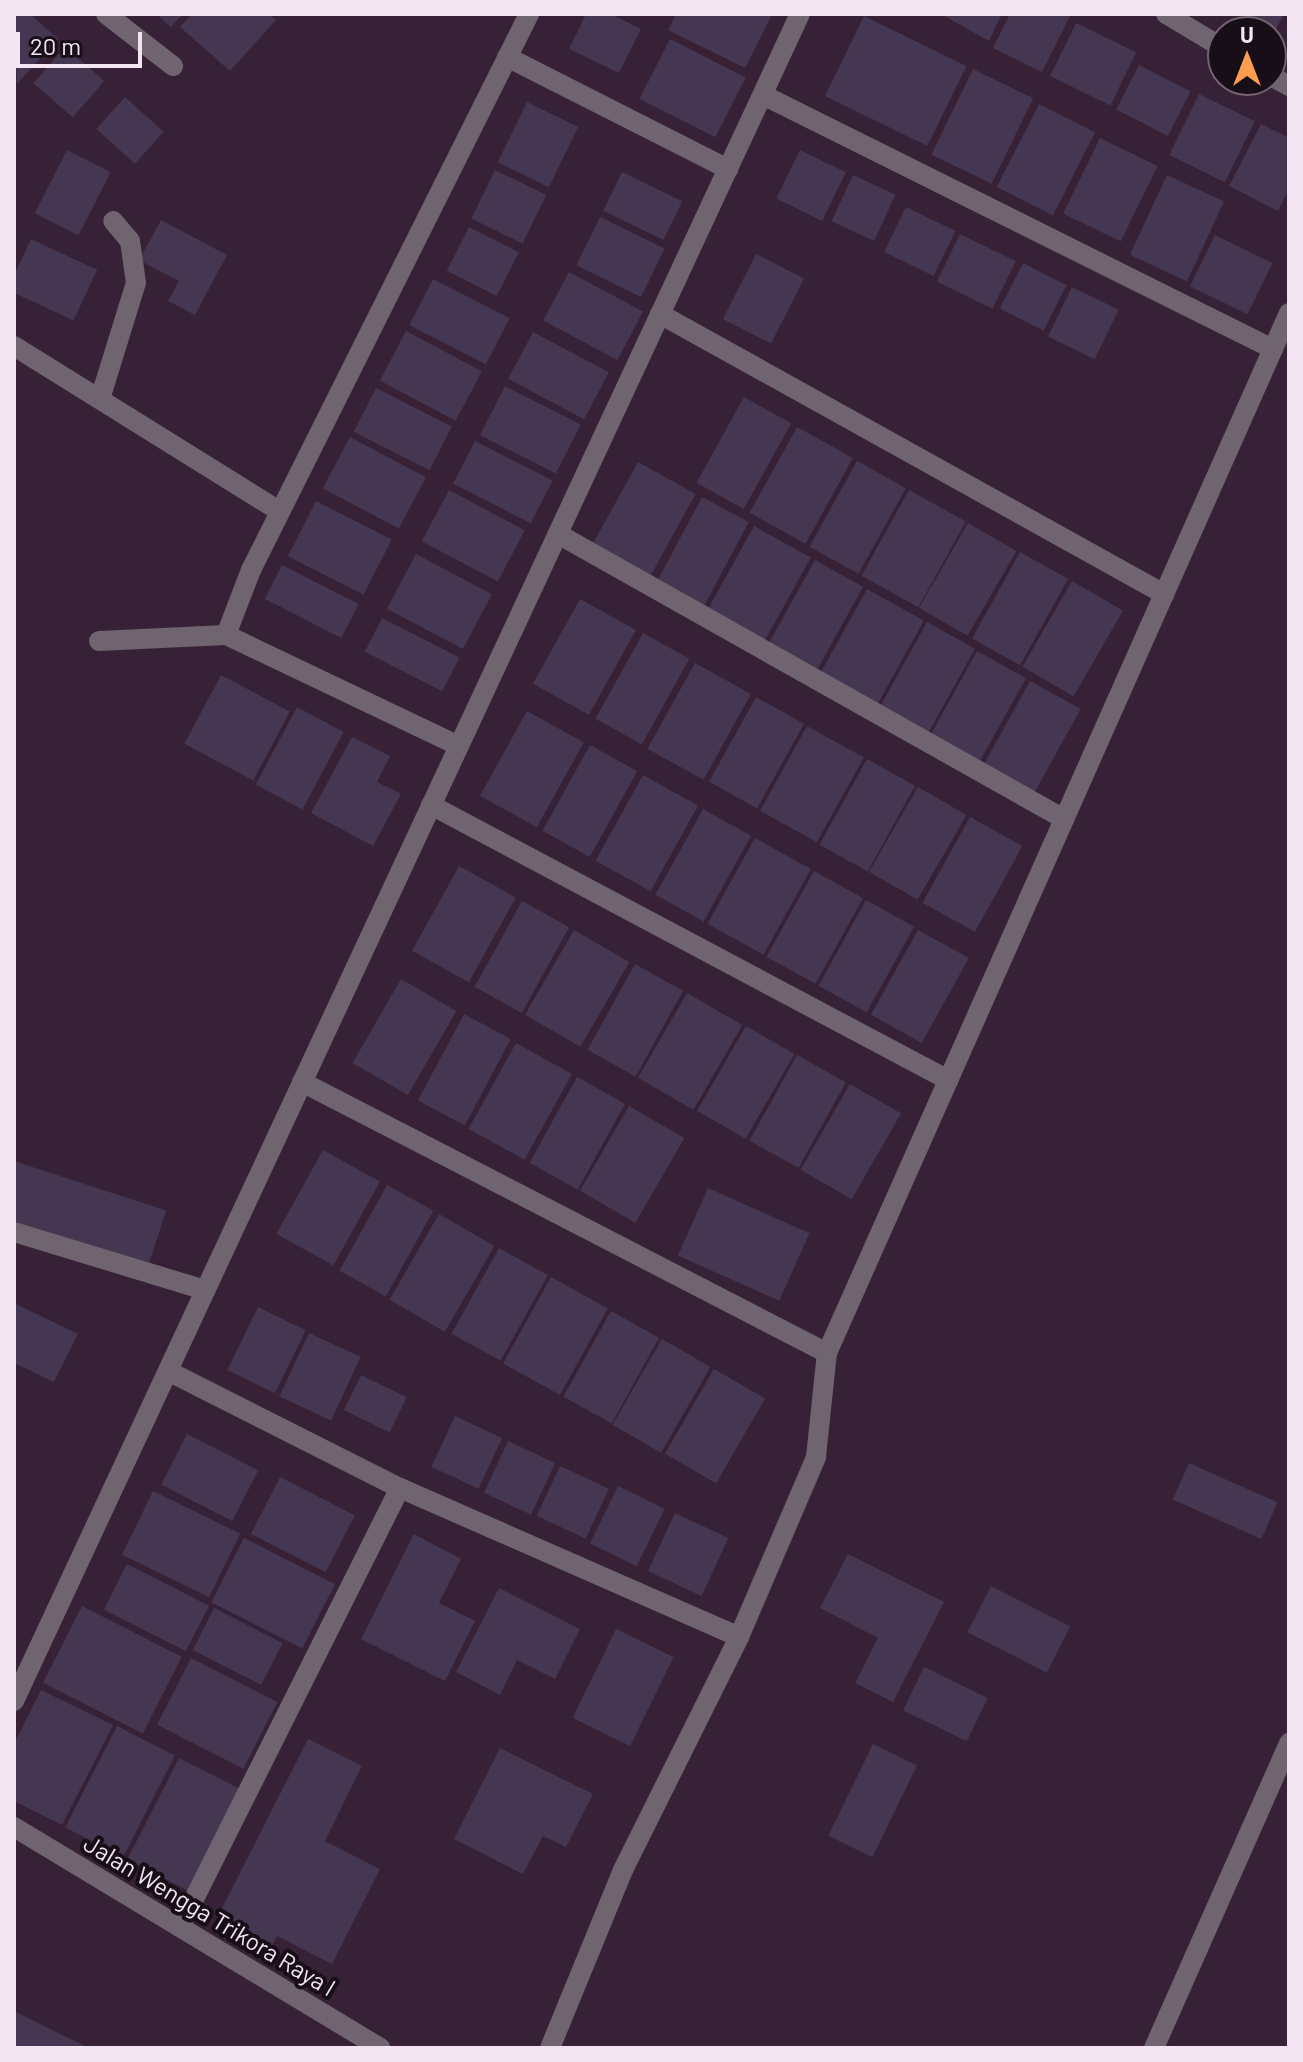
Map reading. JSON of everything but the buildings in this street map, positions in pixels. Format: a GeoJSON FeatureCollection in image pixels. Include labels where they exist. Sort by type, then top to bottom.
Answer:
{"type":"FeatureCollection","features":[{"type":"Feature","properties":{"kind":"street"},"geometry":{"type":"LineString","coordinates":[[106,14],[173,66]]}},
{"type":"Feature","properties":{"kind":"street"},"geometry":{"type":"LineString","coordinates":[[226,635],[279,511],[529,14]]}},
{"type":"Feature","properties":{"kind":"street"},"geometry":{"type":"LineString","coordinates":[[14,1701],[800,14]]}},
{"type":"Feature","properties":{"kind":"street"},"geometry":{"type":"LineString","coordinates":[[1166,14],[1207,38]]}},
{"type":"Feature","properties":{"kind":"street"},"geometry":{"type":"LineString","coordinates":[[507,57],[728,169]]}},
{"type":"Feature","properties":{"kind":"street"},"geometry":{"type":"LineString","coordinates":[[763,95],[1273,349]]}},
{"type":"Feature","properties":{"kind":"street"},"geometry":{"type":"LineString","coordinates":[[100,399],[136,283],[130,241],[113,221]]}},
{"type":"Feature","properties":{"kind":"street"},"geometry":{"type":"LineString","coordinates":[[550,2048],[623,1870],[739,1637],[816,1457],[827,1353],[1289,313]]}},
{"type":"Feature","properties":{"kind":"street"},"geometry":{"type":"LineString","coordinates":[[660,314],[1164,594]]}},
{"type":"Feature","properties":{"kind":"street"},"geometry":{"type":"LineString","coordinates":[[14,346],[279,511]]}},
{"type":"Feature","properties":{"kind":"street"},"geometry":{"type":"LineString","coordinates":[[558,534],[1064,819]]}},
{"type":"Feature","properties":{"kind":"street"},"geometry":{"type":"LineString","coordinates":[[99,641],[226,635],[459,746]]}},
{"type":"Feature","properties":{"kind":"street"},"geometry":{"type":"LineString","coordinates":[[431,805],[948,1080]]}},
{"type":"Feature","properties":{"kind":"street"},"geometry":{"type":"LineString","coordinates":[[302,1082],[827,1353]]}},
{"type":"Feature","properties":{"kind":"street"},"geometry":{"type":"LineString","coordinates":[[14,1232],[205,1290]]}},
{"type":"Feature","properties":{"kind":"street"},"geometry":{"type":"LineString","coordinates":[[168,1371],[400,1488],[739,1637]]}},
{"type":"Feature","properties":{"kind":"street"},"geometry":{"type":"LineString","coordinates":[[180,1927],[400,1488]]}},
{"type":"Feature","properties":{"kind":"street"},"geometry":{"type":"LineString","coordinates":[[1154,2048],[1289,1743]]}},
{"type":"Feature","properties":{"kind":"street","name":"Jalan Wengga Trikora Raya I"},"geometry":{"type":"LineString","coordinates":[[14,1827],[380,2048]]}}]}
